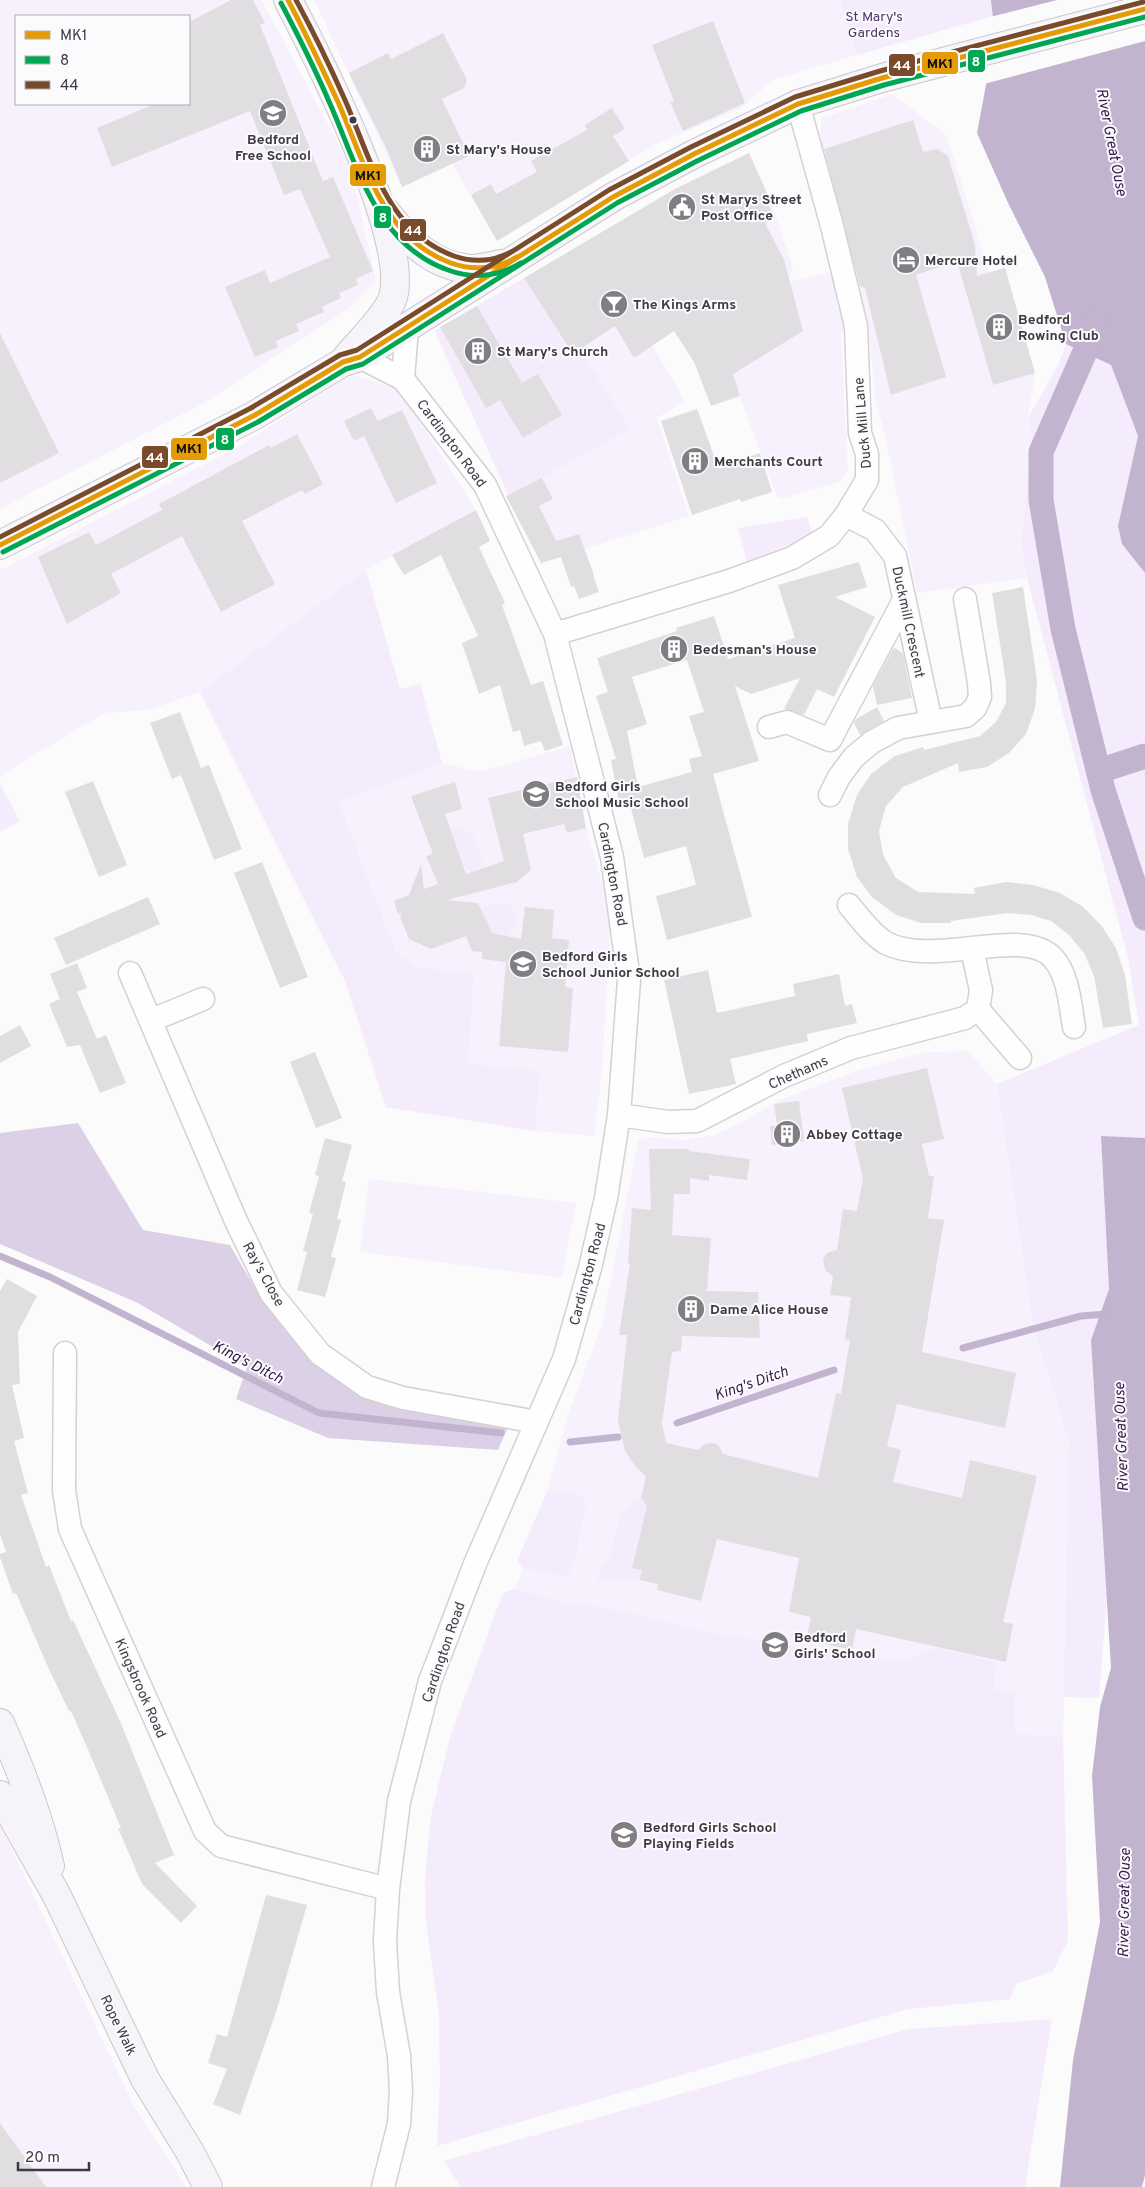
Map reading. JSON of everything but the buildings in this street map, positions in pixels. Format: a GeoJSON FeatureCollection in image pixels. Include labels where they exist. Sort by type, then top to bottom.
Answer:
{"type":"FeatureCollection","features":[{"type":"Feature","properties":{"kind":"main road"},"geometry":{"type":"LineString","coordinates":[[288,0],[337,102],[381,204],[395,271],[393,298],[352,360]]}},
{"type":"Feature","properties":{"kind":"main road"},"geometry":{"type":"LineString","coordinates":[[0,544],[256,415],[407,328],[613,197],[694,154],[798,104],[931,66],[1145,9]]}},
{"type":"Feature","properties":{"kind":"main road"},"geometry":{"type":"LineString","coordinates":[[381,204],[406,238],[439,262],[471,269],[508,264]]}},
{"type":"Feature","properties":{"kind":"main road","name":"Rope Walk"},"geometry":{"type":"LineString","coordinates":[[0,1723],[22,1770],[36,1810],[56,1894]]}},
{"type":"Feature","properties":{"kind":"main road","name":"Rope Walk"},"geometry":{"type":"LineString","coordinates":[[0,1795],[56,1894],[145,2079],[190,2152],[208,2187]]}},
{"type":"Feature","properties":{"kind":"main road","name":"Rope Walk"},"geometry":{"type":"LineString","coordinates":[[190,2152],[230,2187]]}},
{"type":"Feature","properties":{"kind":"street","name":"Duck Mill Lane"},"geometry":{"type":"LineString","coordinates":[[555,634],[729,581],[792,558],[829,536],[846,514],[867,480],[867,454],[860,433],[856,326],[841,262],[798,104]]}},
{"type":"Feature","properties":{"kind":"street"},"geometry":{"type":"LineString","coordinates":[[403,380],[407,328]]}},
{"type":"Feature","properties":{"kind":"street","name":"Cardington Road"},"geometry":{"type":"LineString","coordinates":[[352,360],[403,380],[485,485],[555,634],[612,857],[628,964],[619,1115],[606,1198],[590,1268],[564,1359],[475,1564],[430,1681],[399,1800],[388,1889],[385,1941],[388,1992],[399,2056],[401,2091],[399,2124],[383,2187]]}},
{"type":"Feature","properties":{"kind":"street","name":"Duckmill Crescent"},"geometry":{"type":"LineString","coordinates":[[846,514],[874,530],[895,556],[931,722]]}},
{"type":"Feature","properties":{"kind":"street"},"geometry":{"type":"LineString","coordinates":[[830,795],[839,777],[854,757],[872,742],[898,728],[966,716],[975,708],[980,697],[965,599]]}},
{"type":"Feature","properties":{"kind":"street"},"geometry":{"type":"LineString","coordinates":[[769,727],[787,722],[830,740],[904,600]]}},
{"type":"Feature","properties":{"kind":"street"},"geometry":{"type":"LineString","coordinates":[[849,905],[868,928],[887,943],[920,951],[947,952],[1005,944],[1033,946],[1053,957],[1064,976],[1074,1027]]}},
{"type":"Feature","properties":{"kind":"street"},"geometry":{"type":"LineString","coordinates":[[972,949],[981,990],[978,1009],[1020,1058]]}},
{"type":"Feature","properties":{"kind":"street","name":"Ray's Close"},"geometry":{"type":"LineString","coordinates":[[130,973],[152,1020],[236,1221],[271,1292],[320,1354],[367,1387],[403,1398],[537,1422]]}},
{"type":"Feature","properties":{"kind":"street"},"geometry":{"type":"LineString","coordinates":[[152,1020],[204,999]]}},
{"type":"Feature","properties":{"kind":"street","name":"Chethams"},"geometry":{"type":"LineString","coordinates":[[619,1115],[668,1122],[697,1121],[784,1076],[851,1048],[965,1018],[978,1009]]}},
{"type":"Feature","properties":{"kind":"street","name":"Kingsbrook Road"},"geometry":{"type":"LineString","coordinates":[[65,1353],[64,1490],[70,1529],[205,1831],[221,1846],[388,1889]]}},
{"type":"Feature","properties":{"kind":"shaded area"},"geometry":{"type":"Polygon","coordinates":[[[0,0],[262,0],[351,168],[376,281],[347,310],[202,404],[0,509],[0,0]]]}},
{"type":"Feature","properties":{"kind":"shaded area"},"geometry":{"type":"Polygon","coordinates":[[[314,0],[840,0],[857,55],[772,80],[742,108],[656,144],[497,241],[452,164],[402,187],[314,0]]]}},
{"type":"Feature","properties":{"kind":"shaded area"},"geometry":{"type":"Polygon","coordinates":[[[893,94],[947,136],[989,272],[1005,268],[1035,373],[1028,418],[1032,436],[1021,542],[1027,578],[917,593],[884,431],[876,404],[867,317],[820,151],[821,118],[893,94]]]}},
{"type":"Feature","properties":{"kind":"shaded area"},"geometry":{"type":"Polygon","coordinates":[[[749,153],[770,200],[793,268],[789,282],[835,271],[845,330],[841,332],[848,471],[838,482],[782,499],[777,497],[723,351],[625,299],[685,401],[657,418],[689,516],[563,556],[532,545],[436,334],[436,330],[673,190],[749,153]]]}},
{"type":"Feature","properties":{"kind":"shaded area"},"geometry":{"type":"Polygon","coordinates":[[[351,374],[400,390],[476,510],[366,570],[400,689],[420,684],[442,763],[480,772],[570,746],[586,828],[611,914],[602,1072],[594,1136],[535,1131],[386,1107],[345,981],[200,692],[149,710],[104,713],[0,776],[0,570],[236,448],[351,374]]]}},
{"type":"Feature","properties":{"kind":"shaded area","name":"Bedford Girls' School"},"geometry":{"type":"Polygon","coordinates":[[[968,1051],[997,1084],[1033,1326],[1069,1442],[1069,1524],[1063,1737],[1068,1940],[1053,1971],[1016,1984],[1010,1999],[908,2009],[437,2146],[440,2079],[439,2014],[426,1922],[425,1880],[431,1817],[450,1737],[503,1593],[514,1589],[518,1582],[523,1568],[517,1561],[547,1492],[568,1415],[602,1325],[638,1141],[651,1137],[684,1140],[715,1135],[780,1100],[862,1069],[926,1052],[968,1051]]]}},
{"type":"Feature","properties":{"kind":"shaded area"},"geometry":{"type":"Polygon","coordinates":[[[78,1123],[143,1230],[230,1245],[263,1302],[312,1360],[363,1394],[512,1418],[498,1450],[328,1438],[236,1399],[247,1367],[138,1303],[0,1244],[0,1133],[78,1123]]]}},
{"type":"Feature","properties":{"kind":"shaded area"},"geometry":{"type":"Polygon","coordinates":[[[369,1179],[576,1203],[562,1278],[360,1252],[369,1179]]]}},
{"type":"Feature","properties":{"kind":"shaded area"},"geometry":{"type":"Polygon","coordinates":[[[0,1825],[133,2104],[186,2187],[0,2187],[0,1825]]]}},
{"type":"Feature","properties":{"kind":"green space","name":"St Mary's Gardens"},"geometry":{"type":"Polygon","coordinates":[[[840,0],[991,0],[993,16],[857,55],[840,0]]]}},
{"type":"Feature","properties":{"kind":"green space"},"geometry":{"type":"Polygon","coordinates":[[[524,278],[573,354],[580,350],[630,428],[508,495],[436,334],[436,330],[524,278]]]}},
{"type":"Feature","properties":{"kind":"green space"},"geometry":{"type":"Polygon","coordinates":[[[1066,344],[1111,365],[1138,436],[1118,526],[1122,544],[1145,573],[1145,1138],[1101,1137],[1109,1289],[1091,1340],[1107,1596],[1099,1698],[1064,1697],[1069,1442],[1033,1326],[997,1084],[1139,1025],[1128,958],[1027,578],[1021,542],[1032,436],[1028,418],[1057,367],[1066,344]]]}},
{"type":"Feature","properties":{"kind":"green space"},"geometry":{"type":"Polygon","coordinates":[[[807,517],[812,533],[798,541],[747,562],[738,528],[807,517]]]}},
{"type":"Feature","properties":{"kind":"green space"},"geometry":{"type":"Polygon","coordinates":[[[366,570],[400,689],[420,684],[442,763],[339,802],[396,953],[418,968],[474,973],[468,1064],[540,1071],[535,1131],[386,1107],[345,981],[200,692],[366,570]]]}},
{"type":"Feature","properties":{"kind":"green space"},"geometry":{"type":"Polygon","coordinates":[[[0,783],[20,821],[0,832],[0,783]]]}},
{"type":"Feature","properties":{"kind":"green space"},"geometry":{"type":"Polygon","coordinates":[[[461,828],[467,830],[475,838],[483,868],[471,872],[464,867],[450,830],[461,828]]]}},
{"type":"Feature","properties":{"kind":"green space"},"geometry":{"type":"Polygon","coordinates":[[[491,903],[510,903],[517,922],[509,936],[492,933],[482,911],[491,903]]]}},
{"type":"Feature","properties":{"kind":"green space"},"geometry":{"type":"Polygon","coordinates":[[[563,1490],[581,1496],[586,1504],[575,1559],[567,1577],[523,1568],[517,1561],[547,1492],[563,1490]]]}},
{"type":"Feature","properties":{"kind":"green space"},"geometry":{"type":"Polygon","coordinates":[[[636,1497],[641,1498],[647,1506],[632,1568],[642,1570],[640,1580],[597,1580],[603,1565],[608,1560],[622,1512],[636,1497]]]}},
{"type":"Feature","properties":{"kind":"green space"},"geometry":{"type":"Polygon","coordinates":[[[515,1589],[564,1603],[603,1607],[713,1633],[897,1662],[935,1648],[996,1662],[994,1690],[1015,1692],[1015,1734],[1063,1737],[1068,1940],[1053,1971],[1016,1984],[1010,1999],[908,2009],[437,2146],[440,2079],[439,2014],[426,1922],[425,1880],[431,1817],[450,1737],[503,1593],[515,1589]]]}},
{"type":"Feature","properties":{"kind":"green space"},"geometry":{"type":"Polygon","coordinates":[[[1052,2019],[1025,2187],[461,2187],[444,2161],[909,2029],[1052,2019]]]}},
{"type":"Feature","properties":{"kind":"water","name":"River Great Ouse"},"geometry":{"type":"Polygon","coordinates":[[[991,0],[1145,0],[1145,573],[1122,544],[1118,526],[1138,436],[1111,365],[1066,344],[1045,277],[1009,205],[977,133],[995,37],[991,0]]]}},
{"type":"Feature","properties":{"kind":"water","name":"River Great Ouse"},"geometry":{"type":"Polygon","coordinates":[[[1101,1136],[1145,1138],[1145,2175],[1142,2187],[1060,2187],[1073,2060],[1100,1922],[1092,1776],[1100,1707],[1111,1668],[1091,1340],[1109,1289],[1101,1136]]]}},
{"type":"Feature","properties":{"kind":"pier"},"geometry":{"type":"Polygon","coordinates":[[[1057,0],[1145,0],[1145,41],[984,84],[992,37],[990,17],[1057,0]]]}},
{"type":"Feature","properties":{"kind":"waterway"},"geometry":{"type":"LineString","coordinates":[[1098,322],[1041,452],[1041,500],[1063,629],[1103,790],[1145,918]]}},
{"type":"Feature","properties":{"kind":"waterway"},"geometry":{"type":"LineString","coordinates":[[1099,771],[1145,756]]}},
{"type":"Feature","properties":{"kind":"waterway","name":"King's Ditch"},"geometry":{"type":"LineString","coordinates":[[0,1256],[50,1277],[319,1413],[501,1433]]}},
{"type":"Feature","properties":{"kind":"waterway","name":"King's Ditch"},"geometry":{"type":"LineString","coordinates":[[963,1348],[1081,1316],[1108,1314]]}},
{"type":"Feature","properties":{"kind":"waterway","name":"King's Ditch"},"geometry":{"type":"LineString","coordinates":[[677,1423],[834,1370]]}},
{"type":"Feature","properties":{"kind":"waterway","name":"King's Ditch"},"geometry":{"type":"LineString","coordinates":[[570,1442],[618,1437]]}},
{"type":"Feature","properties":{"kind":"transit line","name":"MK1"},"geometry":{"type":"LineString","coordinates":[[288,0],[338,102],[367,173],[392,217],[408,236],[427,251],[459,266],[485,268],[517,257]]}},
{"type":"Feature","properties":{"kind":"transit line","name":"44"},"geometry":{"type":"LineString","coordinates":[[296,0],[334,75],[384,191],[397,212],[412,230],[431,245],[454,256],[469,260],[492,259],[513,251]]}},
{"type":"Feature","properties":{"kind":"transit line","name":"44"},"geometry":{"type":"LineString","coordinates":[[0,537],[251,408],[340,355],[357,350],[609,190],[691,147],[795,97],[880,71],[1143,2]]}},
{"type":"Feature","properties":{"kind":"transit line","name":"8"},"geometry":{"type":"LineString","coordinates":[[281,3],[331,106],[361,179],[387,223],[404,243],[424,258],[448,270],[466,275],[494,274],[521,263]]}},
{"type":"Feature","properties":{"kind":"transit line","name":"MK1"},"geometry":{"type":"LineString","coordinates":[[0,545],[255,415],[343,362],[360,357],[613,197],[694,154],[798,104],[882,78],[1145,9]]}},
{"type":"Feature","properties":{"kind":"transit line","name":"8"},"geometry":{"type":"LineString","coordinates":[[3,552],[258,422],[346,369],[363,364],[617,203],[697,161],[801,111],[884,85],[1145,17]]}},
{"type":"Feature","properties":{"kind":"place","name":"Bedford Free School"},"geometry":{"type":"Point","coordinates":[273,113]}},
{"type":"Feature","properties":{"kind":"place","name":"St Mary's House"},"geometry":{"type":"Point","coordinates":[427,149]}},
{"type":"Feature","properties":{"kind":"place","name":"St Marys Street Post Office"},"geometry":{"type":"Point","coordinates":[682,207]}},
{"type":"Feature","properties":{"kind":"place","name":"Mercure Hotel"},"geometry":{"type":"Point","coordinates":[906,260]}},
{"type":"Feature","properties":{"kind":"place","name":"The Kings Arms"},"geometry":{"type":"Point","coordinates":[614,304]}},
{"type":"Feature","properties":{"kind":"place","name":"Bedford Rowing Club"},"geometry":{"type":"Point","coordinates":[999,327]}},
{"type":"Feature","properties":{"kind":"place","name":"St Mary's Church"},"geometry":{"type":"Point","coordinates":[478,351]}},
{"type":"Feature","properties":{"kind":"place","name":"Merchants Court"},"geometry":{"type":"Point","coordinates":[695,461]}},
{"type":"Feature","properties":{"kind":"place","name":"Bedesman's House"},"geometry":{"type":"Point","coordinates":[674,649]}},
{"type":"Feature","properties":{"kind":"place","name":"Bedford Girls School Music School"},"geometry":{"type":"Point","coordinates":[536,794]}},
{"type":"Feature","properties":{"kind":"place","name":"Bedford Girls School Junior School"},"geometry":{"type":"Point","coordinates":[523,964]}},
{"type":"Feature","properties":{"kind":"place","name":"Abbey Cottage"},"geometry":{"type":"Point","coordinates":[787,1134]}},
{"type":"Feature","properties":{"kind":"place","name":"Dame Alice House"},"geometry":{"type":"Point","coordinates":[691,1309]}},
{"type":"Feature","properties":{"kind":"place","name":"Bedford Girls' School"},"geometry":{"type":"Point","coordinates":[775,1645]}},
{"type":"Feature","properties":{"kind":"place","name":"Bedford Girls School Playing Fields"},"geometry":{"type":"Point","coordinates":[624,1835]}}]}
